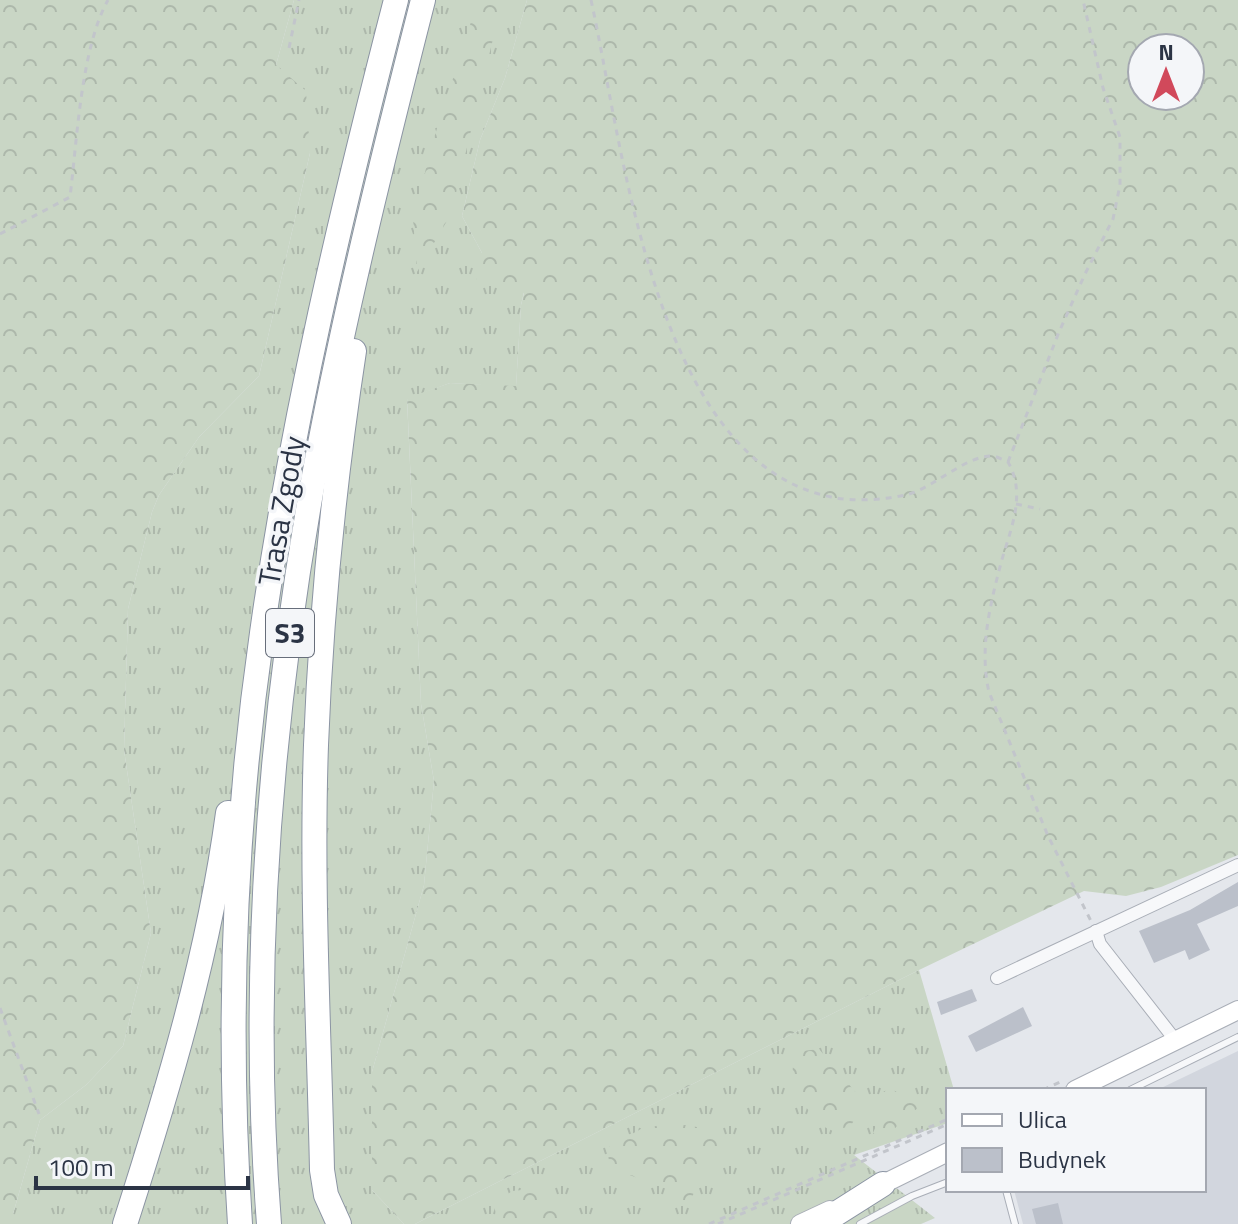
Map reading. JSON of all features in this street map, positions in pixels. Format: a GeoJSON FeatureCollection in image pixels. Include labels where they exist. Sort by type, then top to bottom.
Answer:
{"type":"FeatureCollection","features":[{"type":"Feature","properties":{"kind":"highway","name":"Trasa Zgody"},"geometry":{"type":"LineString","coordinates":[[240,1224],[234,1078],[236,929],[246,782],[262,634],[313,343],[396,0]]}},
{"type":"Feature","properties":{"kind":"highway","name":"Trasa Zgody"},"geometry":{"type":"LineString","coordinates":[[269,1224],[263,1131],[262,1000],[267,855],[277,736],[319,450],[363,240],[423,0]]}},
{"type":"Feature","properties":{"kind":"highway"},"geometry":{"type":"LineString","coordinates":[[339,1224],[326,1195],[322,1170],[315,856],[317,731],[328,560],[340,450],[387,142]]}},
{"type":"Feature","properties":{"kind":"highway"},"geometry":{"type":"LineString","coordinates":[[125,1224],[180,1042],[204,948],[220,872],[238,735],[262,634]]}},
{"type":"Feature","properties":{"kind":"highway"},"geometry":{"type":"LineString","coordinates":[[131,1224],[139,1179]]}},
{"type":"Feature","properties":{"kind":"highway"},"geometry":{"type":"LineString","coordinates":[[820,1224],[883,1184]]}},
{"type":"Feature","properties":{"kind":"main road"},"geometry":{"type":"LineString","coordinates":[[1079,1088],[1238,1010]]}},
{"type":"Feature","properties":{"kind":"main road"},"geometry":{"type":"LineString","coordinates":[[800,1224],[946,1153]]}},
{"type":"Feature","properties":{"kind":"street"},"geometry":{"type":"LineString","coordinates":[[997,978],[1238,865]]}},
{"type":"Feature","properties":{"kind":"street"},"geometry":{"type":"LineString","coordinates":[[1096,931],[1100,944],[1176,1041]]}},
{"type":"Feature","properties":{"kind":"lane"},"geometry":{"type":"LineString","coordinates":[[1134,1088],[1238,1037]]}},
{"type":"Feature","properties":{"kind":"lane"},"geometry":{"type":"LineString","coordinates":[[860,1224],[912,1196],[946,1183]]}},
{"type":"Feature","properties":{"kind":"lane"},"geometry":{"type":"LineString","coordinates":[[1007,1192],[1015,1224]]}},
{"type":"Feature","properties":{"kind":"path"},"geometry":{"type":"LineString","coordinates":[[0,234],[70,197],[87,64],[98,18],[108,0]]}},
{"type":"Feature","properties":{"kind":"path"},"geometry":{"type":"LineString","coordinates":[[289,48],[299,0]]}},
{"type":"Feature","properties":{"kind":"path"},"geometry":{"type":"LineString","coordinates":[[591,0],[644,248],[661,307],[700,391],[738,443],[773,474],[832,498],[907,495],[984,458],[992,456],[1008,462],[1017,481],[1015,518],[989,615],[984,670],[994,705],[1048,836],[1096,931]]}},
{"type":"Feature","properties":{"kind":"path"},"geometry":{"type":"LineString","coordinates":[[1008,462],[1066,317],[1113,219],[1120,185],[1120,137],[1103,88],[1083,0]]}},
{"type":"Feature","properties":{"kind":"path"},"geometry":{"type":"LineString","coordinates":[[1016,504],[1040,509]]}},
{"type":"Feature","properties":{"kind":"path"},"geometry":{"type":"LineString","coordinates":[[0,1008],[39,1114]]}},
{"type":"Feature","properties":{"kind":"path"},"geometry":{"type":"LineString","coordinates":[[709,1224],[946,1122]]}},
{"type":"Feature","properties":{"kind":"path"},"geometry":{"type":"LineString","coordinates":[[718,1224],[946,1122]]}},
{"type":"Feature","properties":{"kind":"shaded area"},"geometry":{"type":"Polygon","coordinates":[[[1238,1051],[1238,1224],[1023,1224],[1015,1192],[1206,1192],[1206,1088],[1161,1088],[1238,1051]]]}},
{"type":"Feature","properties":{"kind":"green space"},"geometry":{"type":"Polygon","coordinates":[[[0,0],[294,0],[276,65],[306,91],[310,153],[259,376],[199,437],[159,495],[128,609],[124,750],[151,933],[123,1046],[86,1085],[40,1120],[13,1214],[13,1224],[0,1224],[0,0]]]}},
{"type":"Feature","properties":{"kind":"green space"},"geometry":{"type":"Polygon","coordinates":[[[294,0],[527,0],[505,78],[480,140],[462,216],[482,253],[524,292],[516,387],[450,383],[407,399],[421,704],[434,781],[424,885],[372,1072],[372,1190],[404,1224],[13,1224],[13,1214],[40,1120],[86,1085],[123,1046],[151,933],[124,750],[128,609],[159,495],[199,437],[259,376],[310,153],[276,65],[294,0]]]}},
{"type":"Feature","properties":{"kind":"green space"},"geometry":{"type":"Polygon","coordinates":[[[478,0],[506,0],[492,43],[451,214],[417,272],[413,218],[434,138],[478,0]]]}},
{"type":"Feature","properties":{"kind":"green space"},"geometry":{"type":"Polygon","coordinates":[[[527,0],[1238,0],[1238,855],[1161,887],[1126,896],[1084,891],[919,970],[415,1224],[404,1224],[372,1190],[372,1072],[424,885],[434,781],[421,704],[407,398],[450,383],[516,386],[524,293],[476,279],[482,253],[462,216],[480,140],[505,78],[527,0]]]}},
{"type":"Feature","properties":{"kind":"green space"},"geometry":{"type":"Polygon","coordinates":[[[919,970],[953,1088],[946,1088],[946,1124],[854,1155],[935,1218],[921,1224],[415,1224],[919,970]]]}},
{"type":"Feature","properties":{"kind":"green space"},"geometry":{"type":"Polygon","coordinates":[[[819,1049],[857,1094],[861,1112],[850,1126],[833,1131],[820,1125],[791,1088],[793,1066],[803,1051],[819,1049]]]}},
{"type":"Feature","properties":{"kind":"green space"},"geometry":{"type":"Polygon","coordinates":[[[890,1088],[920,1106],[896,1127],[890,1137],[882,1139],[873,1133],[878,1095],[890,1088]]]}},
{"type":"Feature","properties":{"kind":"green space"},"geometry":{"type":"Polygon","coordinates":[[[671,1123],[710,1129],[719,1142],[700,1184],[685,1207],[667,1189],[611,1168],[606,1148],[641,1129],[671,1123]]]}},
{"type":"Feature","properties":{"kind":"green space"},"geometry":{"type":"Polygon","coordinates":[[[532,1189],[550,1200],[569,1224],[498,1224],[494,1205],[512,1191],[532,1189]]]}},
{"type":"Feature","properties":{"kind":"building"},"geometry":{"type":"Polygon","coordinates":[[[1238,882],[1238,906],[1197,924],[1210,950],[1189,960],[1185,950],[1154,963],[1139,931],[1190,910],[1238,882]]]}},
{"type":"Feature","properties":{"kind":"building"},"geometry":{"type":"Polygon","coordinates":[[[972,989],[977,1001],[941,1015],[937,1002],[972,989]]]}},
{"type":"Feature","properties":{"kind":"building"},"geometry":{"type":"Polygon","coordinates":[[[1023,1007],[1032,1026],[976,1052],[968,1036],[1023,1007]]]}},
{"type":"Feature","properties":{"kind":"building"},"geometry":{"type":"Polygon","coordinates":[[[1058,1203],[1063,1224],[1036,1224],[1032,1209],[1058,1203]]]}}]}
